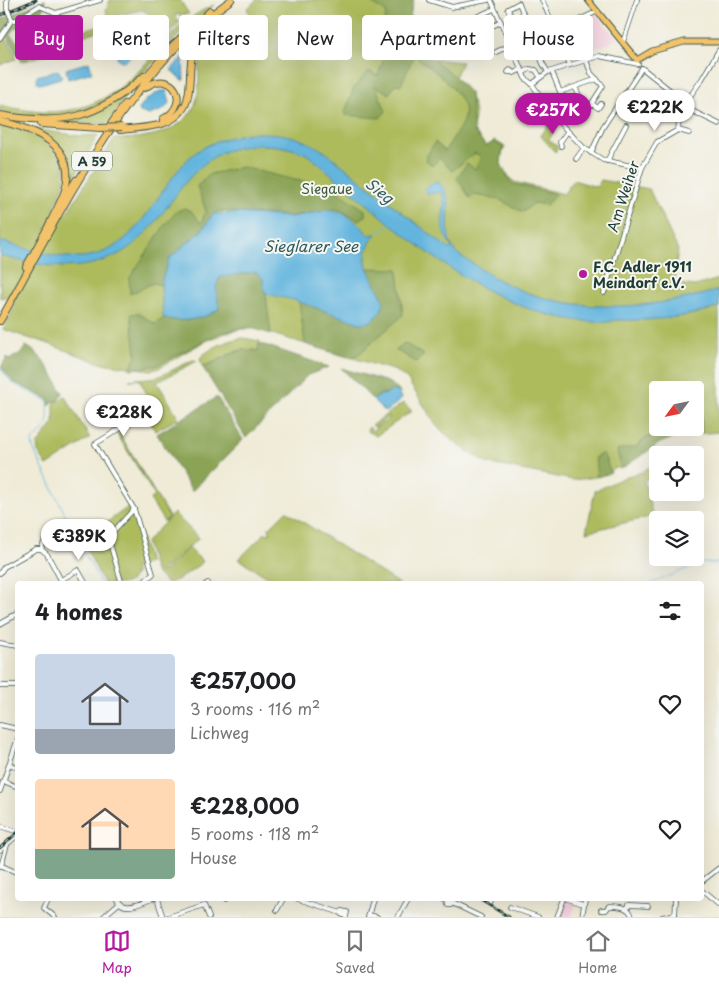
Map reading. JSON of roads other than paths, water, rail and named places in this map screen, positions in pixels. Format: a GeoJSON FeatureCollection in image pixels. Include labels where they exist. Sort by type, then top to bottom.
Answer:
{"type":"FeatureCollection","features":[{"type":"Feature","properties":{"kind":"highway","name":"A 59"},"geometry":{"type":"LineString","coordinates":[[0,314],[103,135],[150,70],[194,25],[229,1]]}},
{"type":"Feature","properties":{"kind":"highway","name":"A 59"},"geometry":{"type":"LineString","coordinates":[[0,321],[49,225],[126,110],[162,64],[192,33],[229,1]]}},
{"type":"Feature","properties":{"kind":"highway"},"geometry":{"type":"LineString","coordinates":[[2,122],[50,129],[99,129],[160,124],[173,118],[181,111],[190,93],[191,60],[195,45],[203,29],[229,1]]}},
{"type":"Feature","properties":{"kind":"highway"},"geometry":{"type":"LineString","coordinates":[[0,116],[39,121],[78,117],[119,98],[150,70]]}},
{"type":"Feature","properties":{"kind":"highway"},"geometry":{"type":"LineString","coordinates":[[121,128],[155,122],[166,118],[176,108],[177,92],[168,83],[155,82],[144,90],[126,110]]}},
{"type":"Feature","properties":{"kind":"highway"},"geometry":{"type":"LineString","coordinates":[[0,116],[54,126],[99,129]]}},
{"type":"Feature","properties":{"kind":"highway"},"geometry":{"type":"LineString","coordinates":[[2,122],[44,136],[61,154],[66,167],[66,182],[58,212]]}},
{"type":"Feature","properties":{"kind":"main road"},"geometry":{"type":"LineString","coordinates":[[588,0],[637,62],[652,51],[684,42],[719,42]]}},
{"type":"Feature","properties":{"kind":"street"},"geometry":{"type":"LineString","coordinates":[[7,0],[7,9],[11,18]]}},
{"type":"Feature","properties":{"kind":"street"},"geometry":{"type":"LineString","coordinates":[[11,18],[20,19],[39,6],[56,13],[100,0]]}},
{"type":"Feature","properties":{"kind":"street"},"geometry":{"type":"LineString","coordinates":[[429,0],[452,7],[490,0],[504,30]]}},
{"type":"Feature","properties":{"kind":"street"},"geometry":{"type":"LineString","coordinates":[[542,0],[549,15]]}},
{"type":"Feature","properties":{"kind":"street"},"geometry":{"type":"LineString","coordinates":[[623,42],[637,0]]}},
{"type":"Feature","properties":{"kind":"street"},"geometry":{"type":"LineString","coordinates":[[494,24],[509,14],[508,8],[519,2],[524,15]]}},
{"type":"Feature","properties":{"kind":"street"},"geometry":{"type":"LineString","coordinates":[[480,15],[494,9]]}},
{"type":"Feature","properties":{"kind":"street"},"geometry":{"type":"LineString","coordinates":[[592,15],[598,12]]}},
{"type":"Feature","properties":{"kind":"street"},"geometry":{"type":"LineString","coordinates":[[0,38],[11,18]]}},
{"type":"Feature","properties":{"kind":"street"},"geometry":{"type":"LineString","coordinates":[[500,50],[504,48]]}},
{"type":"Feature","properties":{"kind":"street"},"geometry":{"type":"LineString","coordinates":[[689,133],[678,130],[678,117],[683,104],[702,80],[719,50]]}},
{"type":"Feature","properties":{"kind":"street"},"geometry":{"type":"LineString","coordinates":[[593,58],[599,56],[637,62],[683,104],[719,124]]}},
{"type":"Feature","properties":{"kind":"street"},"geometry":{"type":"LineString","coordinates":[[517,60],[526,80],[532,84],[552,114],[567,132],[584,148],[607,161],[642,168]]}},
{"type":"Feature","properties":{"kind":"street"},"geometry":{"type":"LineString","coordinates":[[544,60],[568,104],[583,115],[603,86],[597,79],[588,60]]}},
{"type":"Feature","properties":{"kind":"street"},"geometry":{"type":"LineString","coordinates":[[568,60],[570,65]]}},
{"type":"Feature","properties":{"kind":"street"},"geometry":{"type":"LineString","coordinates":[[532,84],[550,72],[585,60]]}},
{"type":"Feature","properties":{"kind":"street"},"geometry":{"type":"LineString","coordinates":[[591,153],[598,134],[642,68]]}},
{"type":"Feature","properties":{"kind":"street"},"geometry":{"type":"LineString","coordinates":[[511,72],[536,70],[540,77]]}},
{"type":"Feature","properties":{"kind":"street"},"geometry":{"type":"LineString","coordinates":[[560,92],[597,79]]}},
{"type":"Feature","properties":{"kind":"street"},"geometry":{"type":"LineString","coordinates":[[575,87],[581,99]]}},
{"type":"Feature","properties":{"kind":"street"},"geometry":{"type":"LineString","coordinates":[[531,105],[527,103],[537,92]]}},
{"type":"Feature","properties":{"kind":"street"},"geometry":{"type":"LineString","coordinates":[[626,93],[643,103]]}},
{"type":"Feature","properties":{"kind":"street"},"geometry":{"type":"LineString","coordinates":[[592,104],[598,108],[601,104]]}},
{"type":"Feature","properties":{"kind":"street"},"geometry":{"type":"LineString","coordinates":[[546,123],[547,117],[552,114]]}},
{"type":"Feature","properties":{"kind":"street"},"geometry":{"type":"LineString","coordinates":[[607,161],[626,125]]}},
{"type":"Feature","properties":{"kind":"street","name":"Am Weiher"},"geometry":{"type":"LineString","coordinates":[[604,293],[642,168],[657,142],[678,130]]}},
{"type":"Feature","properties":{"kind":"street"},"geometry":{"type":"LineString","coordinates":[[560,146],[560,142],[567,132]]}},
{"type":"Feature","properties":{"kind":"street"},"geometry":{"type":"LineString","coordinates":[[576,159],[584,148]]}},
{"type":"Feature","properties":{"kind":"street"},"geometry":{"type":"LineString","coordinates":[[144,414],[95,444],[134,509],[153,574],[145,581]]}},
{"type":"Feature","properties":{"kind":"street"},"geometry":{"type":"LineString","coordinates":[[121,581],[108,538],[134,509]]}},
{"type":"Feature","properties":{"kind":"street"},"geometry":{"type":"LineString","coordinates":[[42,549],[44,541],[57,533]]}},
{"type":"Feature","properties":{"kind":"street"},"geometry":{"type":"LineString","coordinates":[[0,573],[7,565],[42,549]]}},
{"type":"Feature","properties":{"kind":"street"},"geometry":{"type":"LineString","coordinates":[[42,549],[47,554],[61,581]]}},
{"type":"Feature","properties":{"kind":"street"},"geometry":{"type":"LineString","coordinates":[[63,581],[78,570],[84,581]]}},
{"type":"Feature","properties":{"kind":"street"},"geometry":{"type":"LineString","coordinates":[[0,624],[15,616]]}},
{"type":"Feature","properties":{"kind":"street"},"geometry":{"type":"LineString","coordinates":[[0,642],[15,644]]}},
{"type":"Feature","properties":{"kind":"street"},"geometry":{"type":"LineString","coordinates":[[0,686],[15,686]]}},
{"type":"Feature","properties":{"kind":"street"},"geometry":{"type":"LineString","coordinates":[[0,725],[15,728]]}},
{"type":"Feature","properties":{"kind":"street"},"geometry":{"type":"LineString","coordinates":[[0,791],[15,747]]}},
{"type":"Feature","properties":{"kind":"street"},"geometry":{"type":"LineString","coordinates":[[9,764],[15,767]]}},
{"type":"Feature","properties":{"kind":"street"},"geometry":{"type":"LineString","coordinates":[[3,781],[15,786]]}},
{"type":"Feature","properties":{"kind":"street"},"geometry":{"type":"LineString","coordinates":[[0,826],[15,832]]}},
{"type":"Feature","properties":{"kind":"street"},"geometry":{"type":"LineString","coordinates":[[0,850],[15,836]]}},
{"type":"Feature","properties":{"kind":"street"},"geometry":{"type":"LineString","coordinates":[[0,872],[7,845]]}},
{"type":"Feature","properties":{"kind":"street"},"geometry":{"type":"LineString","coordinates":[[1,866],[15,872]]}},
{"type":"Feature","properties":{"kind":"street"},"geometry":{"type":"LineString","coordinates":[[704,880],[719,868]]}},
{"type":"Feature","properties":{"kind":"street"},"geometry":{"type":"LineString","coordinates":[[704,892],[719,905]]}},
{"type":"Feature","properties":{"kind":"street"},"geometry":{"type":"LineString","coordinates":[[47,901],[44,908],[55,917]]}},
{"type":"Feature","properties":{"kind":"street"},"geometry":{"type":"LineString","coordinates":[[103,917],[118,901],[128,906],[145,901]]}},
{"type":"Feature","properties":{"kind":"street"},"geometry":{"type":"LineString","coordinates":[[158,901],[163,917]]}},
{"type":"Feature","properties":{"kind":"street"},"geometry":{"type":"LineString","coordinates":[[277,910],[282,901]]}},
{"type":"Feature","properties":{"kind":"street"},"geometry":{"type":"LineString","coordinates":[[304,901],[344,915]]}},
{"type":"Feature","properties":{"kind":"street"},"geometry":{"type":"LineString","coordinates":[[373,901],[369,916],[378,917]]}},
{"type":"Feature","properties":{"kind":"street"},"geometry":{"type":"LineString","coordinates":[[398,917],[407,901]]}},
{"type":"Feature","properties":{"kind":"street"},"geometry":{"type":"LineString","coordinates":[[448,901],[481,917]]}},
{"type":"Feature","properties":{"kind":"street"},"geometry":{"type":"LineString","coordinates":[[557,917],[563,901]]}},
{"type":"Feature","properties":{"kind":"street"},"geometry":{"type":"LineString","coordinates":[[574,901],[583,904]]}},
{"type":"Feature","properties":{"kind":"street"},"geometry":{"type":"LineString","coordinates":[[582,917],[584,901]]}},
{"type":"Feature","properties":{"kind":"street"},"geometry":{"type":"LineString","coordinates":[[662,917],[675,915],[676,901]]}},
{"type":"Feature","properties":{"kind":"street"},"geometry":{"type":"LineString","coordinates":[[168,917],[204,905],[209,917]]}},
{"type":"Feature","properties":{"kind":"street"},"geometry":{"type":"LineString","coordinates":[[627,909],[630,905],[648,906]]}},
{"type":"Feature","properties":{"kind":"street"},"geometry":{"type":"LineString","coordinates":[[601,910],[606,910],[609,906],[627,909],[632,917]]}},
{"type":"Feature","properties":{"kind":"street"},"geometry":{"type":"LineString","coordinates":[[508,907],[538,917]]}},
{"type":"Feature","properties":{"kind":"street"},"geometry":{"type":"LineString","coordinates":[[186,911],[188,917]]}},
{"type":"Feature","properties":{"kind":"water"},"geometry":{"type":"Polygon","coordinates":[[[180,60],[183,60],[184,80],[182,80],[171,70],[180,60]]]}},
{"type":"Feature","properties":{"kind":"water"},"geometry":{"type":"Polygon","coordinates":[[[89,62],[92,72],[68,79],[66,69],[89,62]]]}},
{"type":"Feature","properties":{"kind":"water"},"geometry":{"type":"Polygon","coordinates":[[[58,70],[62,76],[61,78],[40,84],[37,83],[37,76],[58,70]]]}},
{"type":"Feature","properties":{"kind":"water"},"geometry":{"type":"Polygon","coordinates":[[[160,91],[167,91],[170,103],[163,110],[149,115],[140,112],[139,109],[146,100],[160,91]]]}},
{"type":"Feature","properties":{"kind":"water"},"geometry":{"type":"Polygon","coordinates":[[[250,133],[271,133],[288,136],[305,141],[324,151],[449,249],[452,248],[445,237],[443,229],[444,201],[441,192],[428,194],[425,189],[437,180],[447,197],[449,207],[448,228],[453,248],[458,254],[501,281],[530,294],[561,302],[592,306],[624,306],[688,298],[719,290],[719,307],[669,318],[617,320],[610,322],[573,320],[533,310],[498,296],[463,277],[398,230],[308,155],[290,148],[271,145],[231,149],[211,159],[180,189],[154,224],[138,241],[119,254],[104,261],[89,265],[60,267],[0,256],[0,241],[61,256],[82,257],[101,253],[117,245],[131,233],[176,173],[194,153],[233,136],[250,133]]]}},
{"type":"Feature","properties":{"kind":"water","name":"Sieglarer See"},"geometry":{"type":"Polygon","coordinates":[[[328,210],[345,214],[368,235],[376,234],[369,244],[366,262],[371,277],[384,302],[379,314],[373,319],[362,324],[294,300],[267,294],[264,290],[263,279],[256,272],[220,277],[216,287],[219,308],[208,315],[201,318],[184,320],[163,317],[161,283],[169,259],[202,230],[213,214],[239,213],[291,217],[328,210]]]}},
{"type":"Feature","properties":{"kind":"water"},"geometry":{"type":"Polygon","coordinates":[[[397,391],[402,399],[385,412],[373,400],[382,394],[384,395],[397,391]]]}},
{"type":"Feature","properties":{"kind":"waterway"},"geometry":{"type":"LineString","coordinates":[[376,234],[391,223]]}},
{"type":"Feature","properties":{"kind":"waterway"},"geometry":{"type":"LineString","coordinates":[[0,368],[12,383],[48,401],[47,424],[42,432],[32,441],[33,448],[99,581]]}},
{"type":"Feature","properties":{"kind":"waterway"},"geometry":{"type":"LineString","coordinates":[[657,581],[701,563],[719,563]]}},
{"type":"Feature","properties":{"kind":"railway"},"geometry":{"type":"LineString","coordinates":[[0,15],[36,0]]}},
{"type":"Feature","properties":{"kind":"railway"},"geometry":{"type":"LineString","coordinates":[[0,848],[15,835]]}},
{"type":"Feature","properties":{"kind":"railway"},"geometry":{"type":"LineString","coordinates":[[482,901],[509,917]]}},
{"type":"Feature","properties":{"kind":"place","name":"F.C. Adler 1911 Meindorf e.V."},"geometry":{"type":"Point","coordinates":[583,274]}},
{"type":"Feature","properties":{"kind":"park label","name":"Siegaue"},"geometry":{"type":"Point","coordinates":[327,188]}},
{"type":"Feature","properties":{"kind":"water label","name":"Sieg"},"geometry":{"type":"Point","coordinates":[380,190]}}]}
